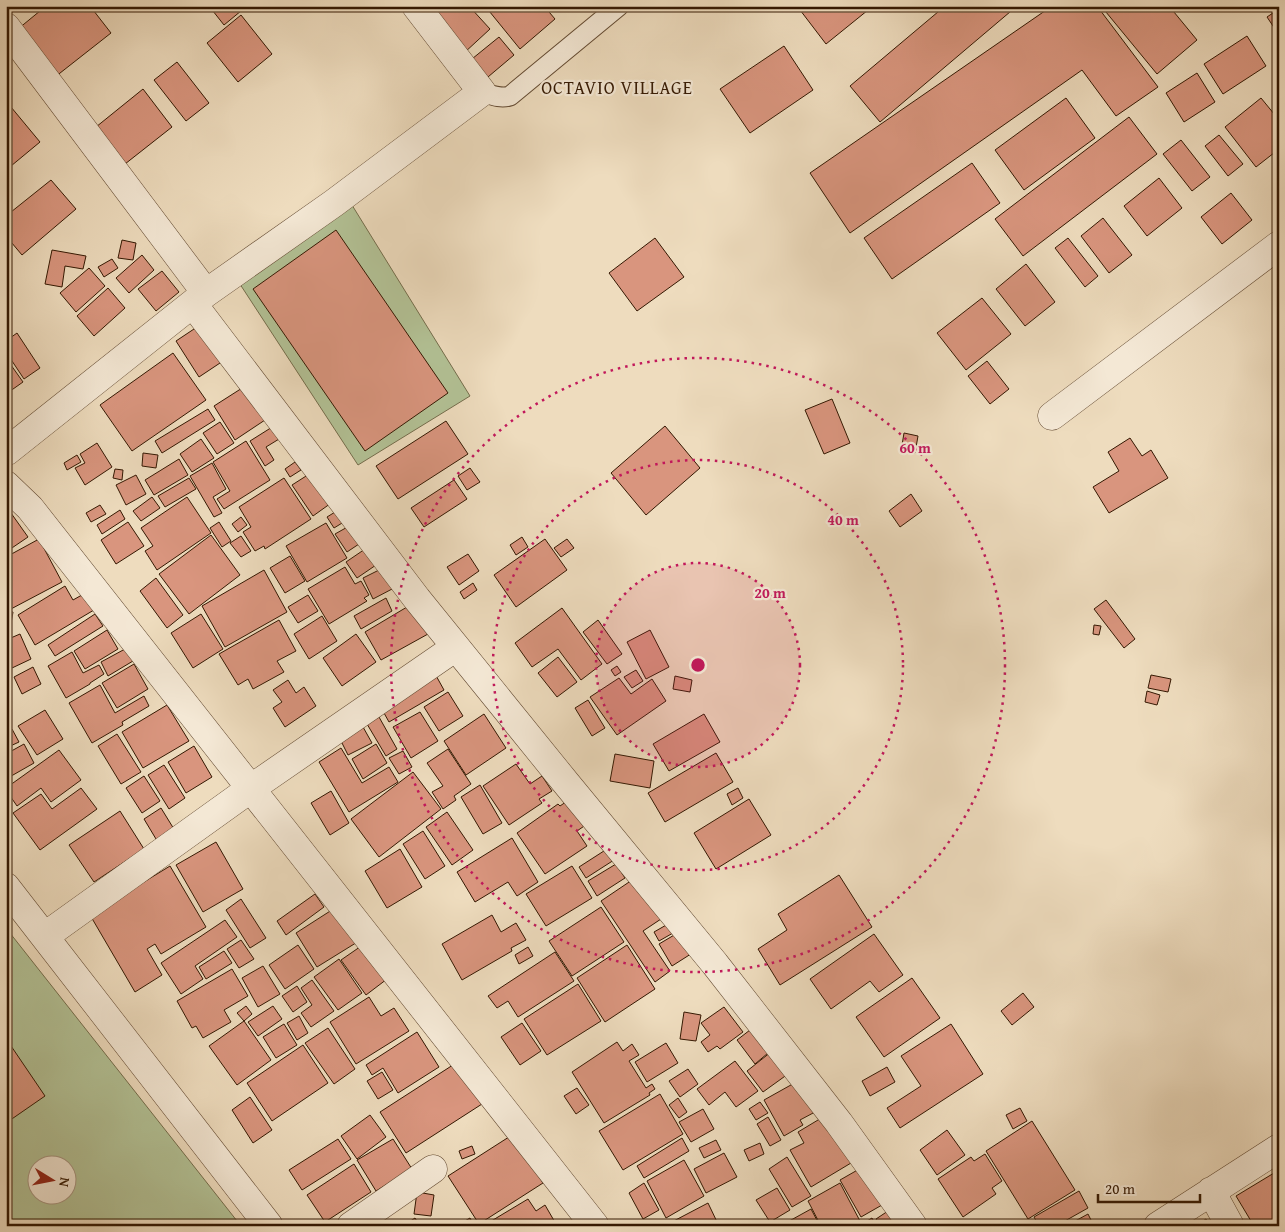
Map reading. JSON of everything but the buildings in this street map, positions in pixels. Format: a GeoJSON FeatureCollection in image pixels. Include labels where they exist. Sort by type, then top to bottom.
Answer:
{"type":"FeatureCollection","features":[{"type":"Feature","properties":{"kind":"street"},"geometry":{"type":"LineString","coordinates":[[6,452],[199,298],[334,203],[482,92],[416,6]]}},
{"type":"Feature","properties":{"kind":"street"},"geometry":{"type":"LineString","coordinates":[[6,27],[417,599],[715,964],[839,1123],[914,1226]]}},
{"type":"Feature","properties":{"kind":"street"},"geometry":{"type":"LineString","coordinates":[[1052,416],[1279,245]]}},
{"type":"Feature","properties":{"kind":"street"},"geometry":{"type":"LineString","coordinates":[[6,485],[30,508],[595,1226]]}},
{"type":"Feature","properties":{"kind":"street"},"geometry":{"type":"LineString","coordinates":[[45,936],[250,788],[456,646]]}},
{"type":"Feature","properties":{"kind":"street"},"geometry":{"type":"LineString","coordinates":[[6,887],[269,1226]]}},
{"type":"Feature","properties":{"kind":"street"},"geometry":{"type":"LineString","coordinates":[[1158,1226],[1279,1148]]}},
{"type":"Feature","properties":{"kind":"street"},"geometry":{"type":"LineString","coordinates":[[351,1226],[433,1168]]}},
{"type":"Feature","properties":{"kind":"street"},"geometry":{"type":"LineString","coordinates":[[1211,1191],[1230,1226]]}},
{"type":"Feature","properties":{"kind":"lane"},"geometry":{"type":"LineString","coordinates":[[482,92],[498,98],[510,96],[620,6]]}},
{"type":"Feature","properties":{"kind":"green space"},"geometry":{"type":"Polygon","coordinates":[[[347,197],[470,396],[358,465],[234,275],[347,197]]]}},
{"type":"Feature","properties":{"kind":"green space"},"geometry":{"type":"Polygon","coordinates":[[[6,928],[241,1226],[6,1226],[6,928]]]}},
{"type":"Feature","properties":{"kind":"district","name":"OCTAVIO VILLAGE"},"geometry":{"type":"Point","coordinates":[617,88]}}]}
